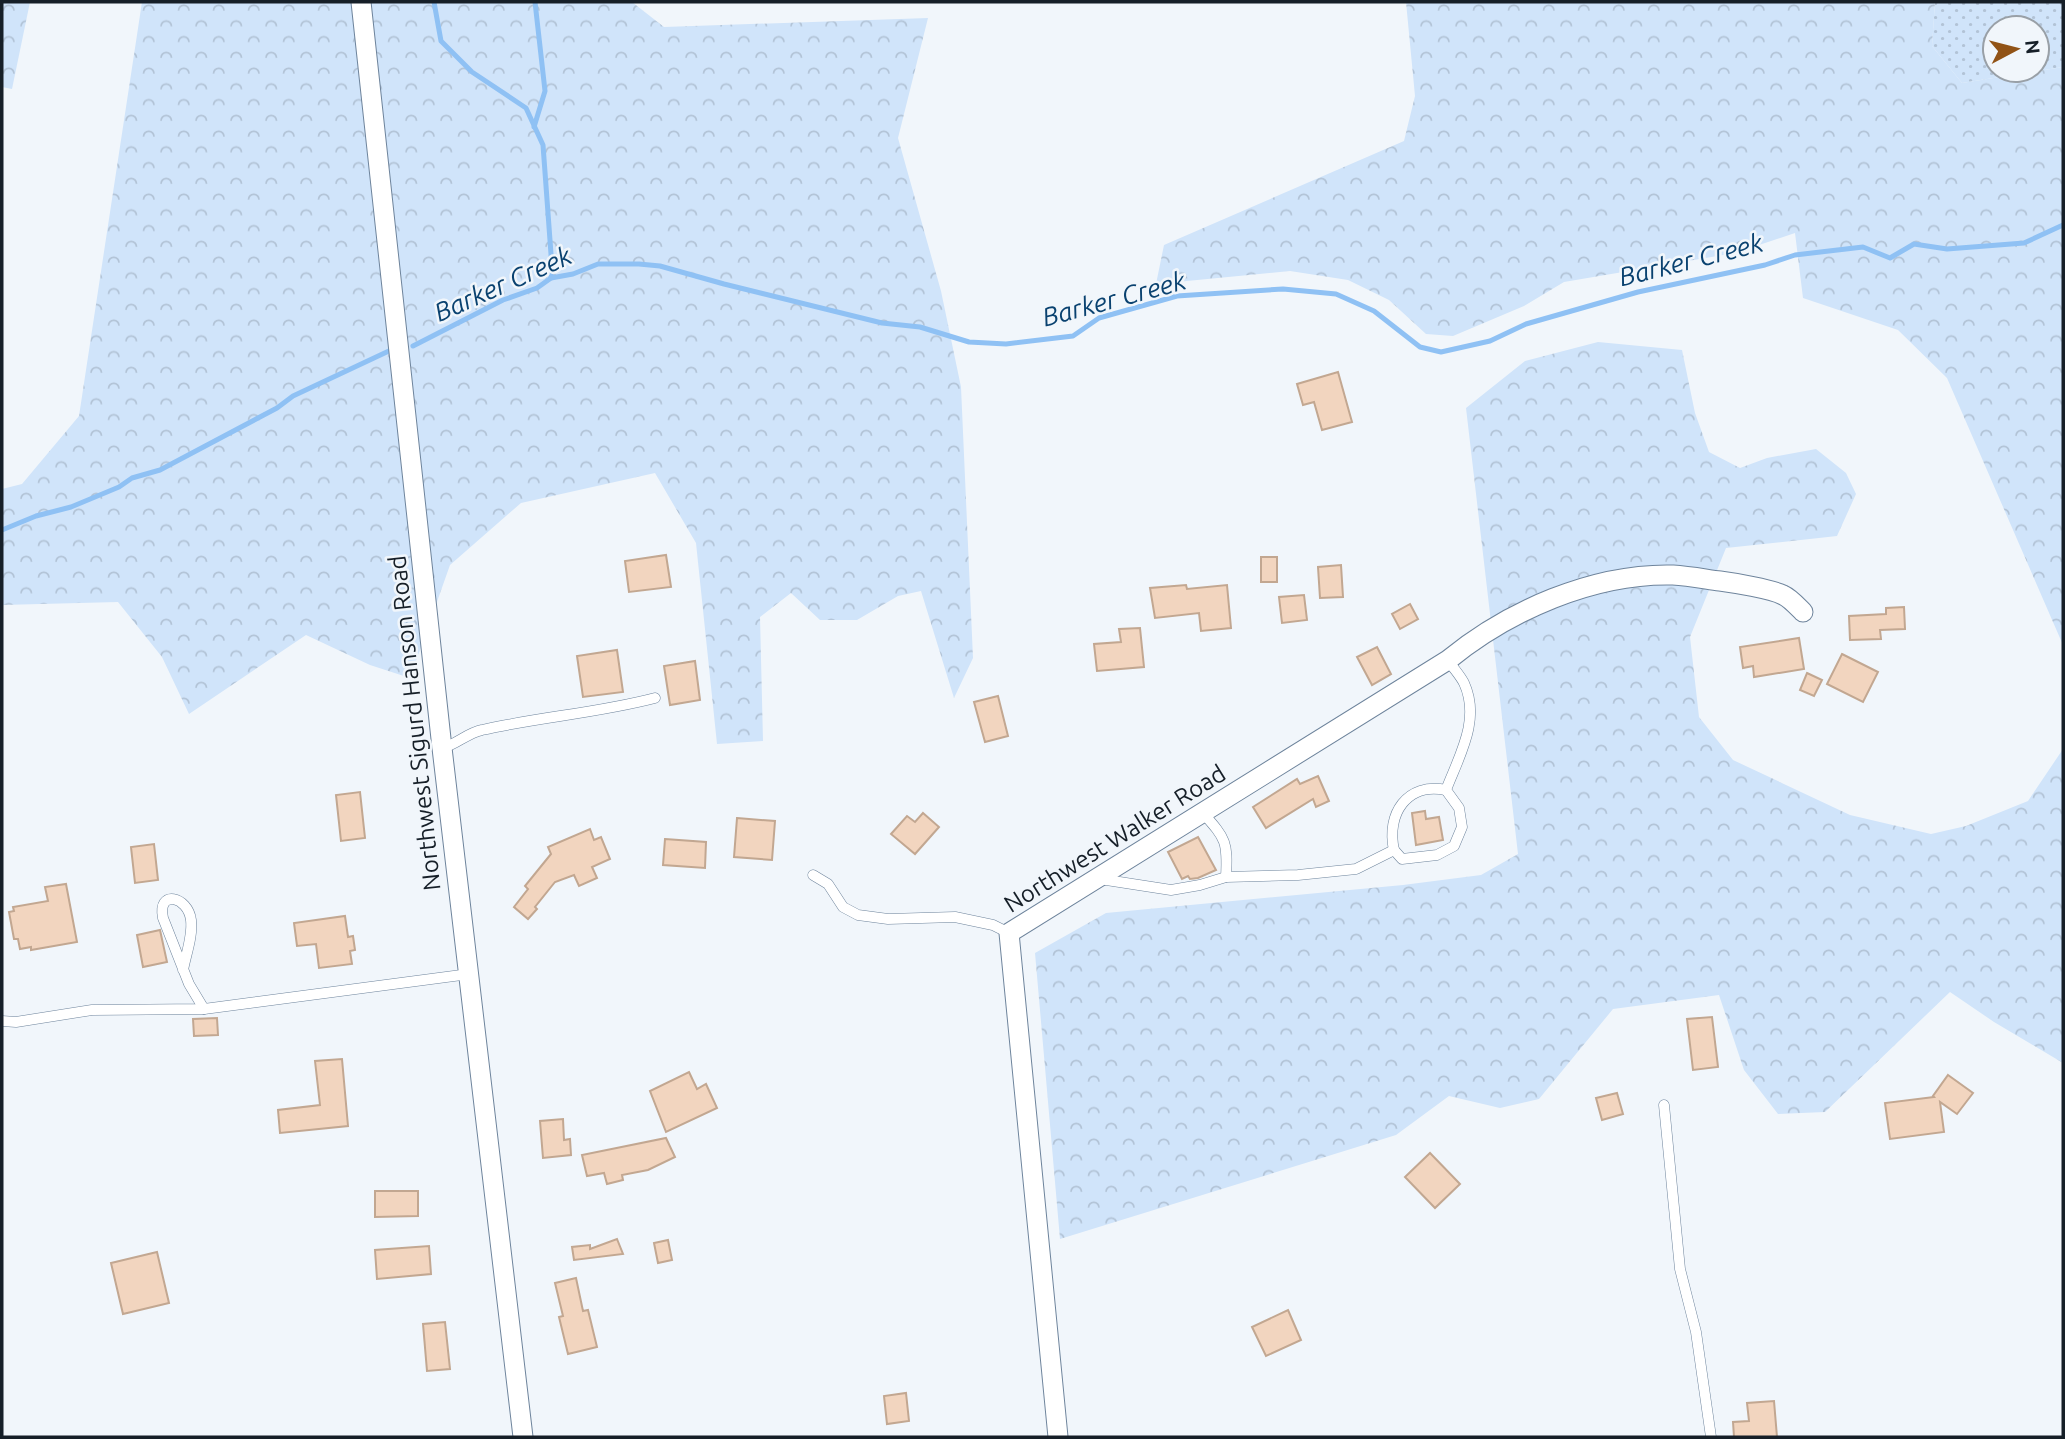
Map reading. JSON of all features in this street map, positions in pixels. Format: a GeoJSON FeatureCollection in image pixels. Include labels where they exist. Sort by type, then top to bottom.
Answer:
{"type":"FeatureCollection","features":[{"type":"Feature","properties":{"kind":"street","name":"Northwest Sigurd Hanson Road"},"geometry":{"type":"LineString","coordinates":[[362,2],[442,748],[523,1437]]}},
{"type":"Feature","properties":{"kind":"street","name":"Northwest Walker Road"},"geometry":{"type":"LineString","coordinates":[[1058,1437],[1009,933],[1516,615],[1552,598],[1618,579],[1673,575],[1730,583],[1784,595],[1803,612]]}},
{"type":"Feature","properties":{"kind":"lane"},"geometry":{"type":"LineString","coordinates":[[1446,790],[1466,741],[1471,718],[1469,699],[1454,655]]}},
{"type":"Feature","properties":{"kind":"lane"},"geometry":{"type":"LineString","coordinates":[[442,748],[477,731],[621,707],[654,698]]}},
{"type":"Feature","properties":{"kind":"lane"},"geometry":{"type":"LineString","coordinates":[[1421,789],[1446,790],[1460,807],[1462,827],[1454,846],[1437,855],[1402,859],[1394,850],[1391,838],[1399,807],[1409,796],[1421,789]]}},
{"type":"Feature","properties":{"kind":"lane"},"geometry":{"type":"LineString","coordinates":[[1203,813],[1219,831],[1227,849],[1226,877]]}},
{"type":"Feature","properties":{"kind":"lane"},"geometry":{"type":"LineString","coordinates":[[1097,879],[1171,890],[1226,877],[1298,875],[1356,869],[1394,850]]}},
{"type":"Feature","properties":{"kind":"lane"},"geometry":{"type":"LineString","coordinates":[[813,875],[828,884],[843,907],[858,915],[888,919],[955,917],[993,925],[1009,933]]}},
{"type":"Feature","properties":{"kind":"lane"},"geometry":{"type":"LineString","coordinates":[[183,970],[191,921],[188,910],[182,902],[174,898],[164,903],[161,909],[163,918],[183,970],[204,1009]]}},
{"type":"Feature","properties":{"kind":"lane"},"geometry":{"type":"LineString","coordinates":[[2,1021],[16,1022],[92,1010],[204,1009],[469,974]]}},
{"type":"Feature","properties":{"kind":"lane"},"geometry":{"type":"LineString","coordinates":[[1664,1105],[1681,1269],[1696,1332],[1711,1437]]}},
{"type":"Feature","properties":{"kind":"green space"},"geometry":{"type":"Polygon","coordinates":[[[2,2],[30,2],[12,89],[2,87],[2,2]]]}},
{"type":"Feature","properties":{"kind":"green space"},"geometry":{"type":"Polygon","coordinates":[[[142,2],[632,2],[664,27],[928,18],[898,138],[941,291],[961,387],[973,658],[954,698],[921,591],[898,596],[857,620],[820,620],[791,593],[760,617],[763,741],[717,744],[696,543],[655,473],[521,503],[450,565],[410,678],[370,665],[306,635],[189,714],[162,657],[118,602],[2,605],[2,489],[22,484],[79,416],[142,2]]]}},
{"type":"Feature","properties":{"kind":"green space"},"geometry":{"type":"Polygon","coordinates":[[[1406,2],[1935,2],[1932,46],[1962,83],[1981,80],[1981,84],[2051,84],[2051,69],[2063,67],[2063,645],[1947,378],[1898,330],[1803,298],[1795,233],[1735,253],[1564,282],[1524,306],[1453,336],[1426,334],[1389,300],[1348,280],[1290,271],[1156,284],[1164,245],[1404,141],[1415,96],[1406,2]]]}},
{"type":"Feature","properties":{"kind":"green space"},"geometry":{"type":"Polygon","coordinates":[[[1935,2],[2063,2],[2063,67],[2051,69],[2051,14],[1981,14],[1981,80],[1962,83],[1932,46],[1935,2]]]}},
{"type":"Feature","properties":{"kind":"green space"},"geometry":{"type":"Polygon","coordinates":[[[1598,342],[1682,350],[1695,413],[1709,452],[1740,468],[1767,458],[1816,449],[1846,473],[1856,494],[1837,536],[1726,548],[1690,637],[1699,717],[1733,760],[1850,815],[1931,834],[1966,826],[2028,801],[2063,749],[2063,1063],[1950,992],[1825,1112],[1778,1114],[1744,1070],[1719,995],[1613,1009],[1539,1099],[1500,1108],[1449,1096],[1396,1135],[1060,1239],[1035,953],[1106,913],[1481,875],[1518,854],[1466,408],[1525,361],[1598,342]]]}},
{"type":"Feature","properties":{"kind":"building"},"geometry":{"type":"Polygon","coordinates":[[[1338,372],[1352,422],[1322,430],[1314,402],[1303,405],[1297,384],[1338,372]]]}},
{"type":"Feature","properties":{"kind":"building"},"geometry":{"type":"Polygon","coordinates":[[[666,555],[671,587],[629,592],[625,561],[666,555]]]}},
{"type":"Feature","properties":{"kind":"building"},"geometry":{"type":"Polygon","coordinates":[[[1261,557],[1277,557],[1277,582],[1261,582],[1261,557]]]}},
{"type":"Feature","properties":{"kind":"building"},"geometry":{"type":"Polygon","coordinates":[[[1341,565],[1343,597],[1320,598],[1318,567],[1341,565]]]}},
{"type":"Feature","properties":{"kind":"building"},"geometry":{"type":"Polygon","coordinates":[[[1186,585],[1187,589],[1227,585],[1231,628],[1201,631],[1199,613],[1155,618],[1150,588],[1186,585]]]}},
{"type":"Feature","properties":{"kind":"building"},"geometry":{"type":"Polygon","coordinates":[[[1304,595],[1307,620],[1282,623],[1279,597],[1304,595]]]}},
{"type":"Feature","properties":{"kind":"building"},"geometry":{"type":"Polygon","coordinates":[[[1410,604],[1418,619],[1400,629],[1392,614],[1410,604]]]}},
{"type":"Feature","properties":{"kind":"building"},"geometry":{"type":"Polygon","coordinates":[[[1904,607],[1905,629],[1880,630],[1881,639],[1850,640],[1849,616],[1886,614],[1886,608],[1904,607]]]}},
{"type":"Feature","properties":{"kind":"building"},"geometry":{"type":"Polygon","coordinates":[[[1140,628],[1144,667],[1097,671],[1094,644],[1121,642],[1119,629],[1140,628]]]}},
{"type":"Feature","properties":{"kind":"building"},"geometry":{"type":"Polygon","coordinates":[[[1799,638],[1804,669],[1754,677],[1753,666],[1743,668],[1740,647],[1799,638]]]}},
{"type":"Feature","properties":{"kind":"building"},"geometry":{"type":"Polygon","coordinates":[[[1377,647],[1391,674],[1372,685],[1357,657],[1377,647]]]}},
{"type":"Feature","properties":{"kind":"building"},"geometry":{"type":"Polygon","coordinates":[[[617,650],[623,692],[583,697],[577,656],[617,650]]]}},
{"type":"Feature","properties":{"kind":"building"},"geometry":{"type":"Polygon","coordinates":[[[1842,654],[1878,672],[1863,702],[1827,684],[1842,654]]]}},
{"type":"Feature","properties":{"kind":"building"},"geometry":{"type":"Polygon","coordinates":[[[695,661],[700,700],[670,705],[664,666],[695,661]]]}},
{"type":"Feature","properties":{"kind":"building"},"geometry":{"type":"Polygon","coordinates":[[[1807,673],[1822,680],[1814,696],[1800,690],[1807,673]]]}},
{"type":"Feature","properties":{"kind":"building"},"geometry":{"type":"Polygon","coordinates":[[[998,696],[1008,736],[985,742],[974,702],[998,696]]]}},
{"type":"Feature","properties":{"kind":"building"},"geometry":{"type":"Polygon","coordinates":[[[1318,776],[1329,801],[1316,807],[1313,799],[1266,828],[1253,807],[1297,779],[1300,784],[1318,776]]]}},
{"type":"Feature","properties":{"kind":"building"},"geometry":{"type":"Polygon","coordinates":[[[360,792],[365,838],[341,841],[336,795],[360,792]]]}},
{"type":"Feature","properties":{"kind":"building"},"geometry":{"type":"Polygon","coordinates":[[[1425,811],[1426,819],[1439,817],[1443,840],[1416,845],[1412,813],[1425,811]]]}},
{"type":"Feature","properties":{"kind":"building"},"geometry":{"type":"Polygon","coordinates":[[[923,813],[939,827],[915,854],[891,834],[907,816],[915,822],[923,813]]]}},
{"type":"Feature","properties":{"kind":"building"},"geometry":{"type":"Polygon","coordinates":[[[737,818],[775,821],[772,860],[734,857],[737,818]]]}},
{"type":"Feature","properties":{"kind":"building"},"geometry":{"type":"Polygon","coordinates":[[[590,829],[594,840],[601,837],[610,859],[592,867],[597,878],[579,886],[574,875],[555,882],[528,919],[514,907],[528,889],[525,886],[551,854],[548,847],[590,829]]]}},
{"type":"Feature","properties":{"kind":"building"},"geometry":{"type":"Polygon","coordinates":[[[1198,837],[1216,870],[1198,878],[1190,879],[1188,876],[1182,879],[1168,852],[1198,837]]]}},
{"type":"Feature","properties":{"kind":"building"},"geometry":{"type":"Polygon","coordinates":[[[665,839],[706,842],[705,868],[663,865],[665,839]]]}},
{"type":"Feature","properties":{"kind":"building"},"geometry":{"type":"Polygon","coordinates":[[[154,844],[158,880],[135,883],[131,847],[154,844]]]}},
{"type":"Feature","properties":{"kind":"building"},"geometry":{"type":"Polygon","coordinates":[[[66,884],[77,942],[31,950],[31,947],[20,949],[18,939],[14,939],[9,912],[14,911],[13,907],[48,901],[45,887],[66,884]]]}},
{"type":"Feature","properties":{"kind":"building"},"geometry":{"type":"Polygon","coordinates":[[[345,916],[348,937],[353,936],[355,950],[350,951],[352,964],[319,968],[316,944],[297,946],[294,923],[345,916]]]}},
{"type":"Feature","properties":{"kind":"building"},"geometry":{"type":"Polygon","coordinates":[[[160,930],[167,962],[143,967],[137,935],[160,930]]]}},
{"type":"Feature","properties":{"kind":"building"},"geometry":{"type":"Polygon","coordinates":[[[1712,1017],[1718,1067],[1693,1070],[1687,1019],[1712,1017]]]}},
{"type":"Feature","properties":{"kind":"building"},"geometry":{"type":"Polygon","coordinates":[[[217,1018],[218,1035],[194,1036],[193,1019],[217,1018]]]}},
{"type":"Feature","properties":{"kind":"building"},"geometry":{"type":"Polygon","coordinates":[[[342,1059],[348,1126],[280,1133],[278,1110],[320,1105],[315,1061],[342,1059]]]}},
{"type":"Feature","properties":{"kind":"building"},"geometry":{"type":"Polygon","coordinates":[[[689,1072],[697,1089],[706,1084],[717,1108],[666,1132],[650,1091],[689,1072]]]}},
{"type":"Feature","properties":{"kind":"building"},"geometry":{"type":"Polygon","coordinates":[[[1948,1075],[1973,1093],[1957,1114],[1940,1102],[1944,1132],[1890,1139],[1885,1103],[1934,1097],[1948,1075]]]}},
{"type":"Feature","properties":{"kind":"building"},"geometry":{"type":"Polygon","coordinates":[[[1617,1093],[1623,1114],[1602,1120],[1596,1098],[1617,1093]]]}},
{"type":"Feature","properties":{"kind":"building"},"geometry":{"type":"Polygon","coordinates":[[[563,1119],[564,1140],[570,1139],[571,1155],[543,1158],[540,1121],[563,1119]]]}},
{"type":"Feature","properties":{"kind":"building"},"geometry":{"type":"Polygon","coordinates":[[[666,1138],[675,1157],[648,1170],[622,1175],[623,1180],[607,1184],[604,1173],[587,1176],[582,1155],[666,1138]]]}},
{"type":"Feature","properties":{"kind":"building"},"geometry":{"type":"Polygon","coordinates":[[[1430,1153],[1460,1184],[1435,1208],[1405,1177],[1430,1153]]]}},
{"type":"Feature","properties":{"kind":"building"},"geometry":{"type":"Polygon","coordinates":[[[375,1191],[418,1191],[418,1216],[375,1217],[375,1191]]]}},
{"type":"Feature","properties":{"kind":"building"},"geometry":{"type":"Polygon","coordinates":[[[617,1239],[623,1254],[574,1260],[572,1247],[590,1245],[590,1249],[617,1239]]]}},
{"type":"Feature","properties":{"kind":"building"},"geometry":{"type":"Polygon","coordinates":[[[668,1240],[672,1260],[658,1263],[654,1243],[668,1240]]]}},
{"type":"Feature","properties":{"kind":"building"},"geometry":{"type":"Polygon","coordinates":[[[429,1246],[431,1274],[377,1279],[375,1250],[429,1246]]]}},
{"type":"Feature","properties":{"kind":"building"},"geometry":{"type":"Polygon","coordinates":[[[157,1252],[169,1303],[123,1314],[111,1263],[157,1252]]]}},
{"type":"Feature","properties":{"kind":"building"},"geometry":{"type":"Polygon","coordinates":[[[576,1278],[583,1311],[588,1310],[597,1347],[568,1354],[559,1317],[563,1316],[555,1283],[576,1278]]]}},
{"type":"Feature","properties":{"kind":"building"},"geometry":{"type":"Polygon","coordinates":[[[1288,1310],[1301,1340],[1266,1356],[1252,1327],[1288,1310]]]}},
{"type":"Feature","properties":{"kind":"building"},"geometry":{"type":"Polygon","coordinates":[[[445,1322],[450,1369],[427,1371],[423,1324],[445,1322]]]}},
{"type":"Feature","properties":{"kind":"building"},"geometry":{"type":"Polygon","coordinates":[[[906,1393],[909,1421],[887,1424],[884,1396],[906,1393]]]}},
{"type":"Feature","properties":{"kind":"building"},"geometry":{"type":"Polygon","coordinates":[[[1774,1401],[1777,1437],[1734,1437],[1733,1422],[1749,1421],[1747,1403],[1774,1401]]]}},
{"type":"Feature","properties":{"kind":"waterway"},"geometry":{"type":"LineString","coordinates":[[434,2],[441,41],[472,72],[526,108],[543,145],[551,278]]}},
{"type":"Feature","properties":{"kind":"waterway"},"geometry":{"type":"LineString","coordinates":[[534,127],[545,91],[535,2]]}},
{"type":"Feature","properties":{"kind":"waterway","name":"Barker Creek"},"geometry":{"type":"LineString","coordinates":[[413,346],[503,300],[537,288],[551,278],[573,274],[598,264],[639,264],[660,266],[882,323],[920,327],[969,342],[1006,344],[1073,336],[1099,318],[1177,296],[1283,289],[1336,294],[1374,311],[1420,347],[1441,352],[1490,341],[1526,324],[1638,292],[1765,265],[1795,255],[1863,247],[1890,258],[1914,244],[1947,249],[2024,243],[2063,225]]}},
{"type":"Feature","properties":{"kind":"waterway","name":"Barker Creek"},"geometry":{"type":"LineString","coordinates":[[2,530],[36,516],[71,507],[119,487],[132,478],[160,470],[277,408],[293,396],[391,350]]}}]}
